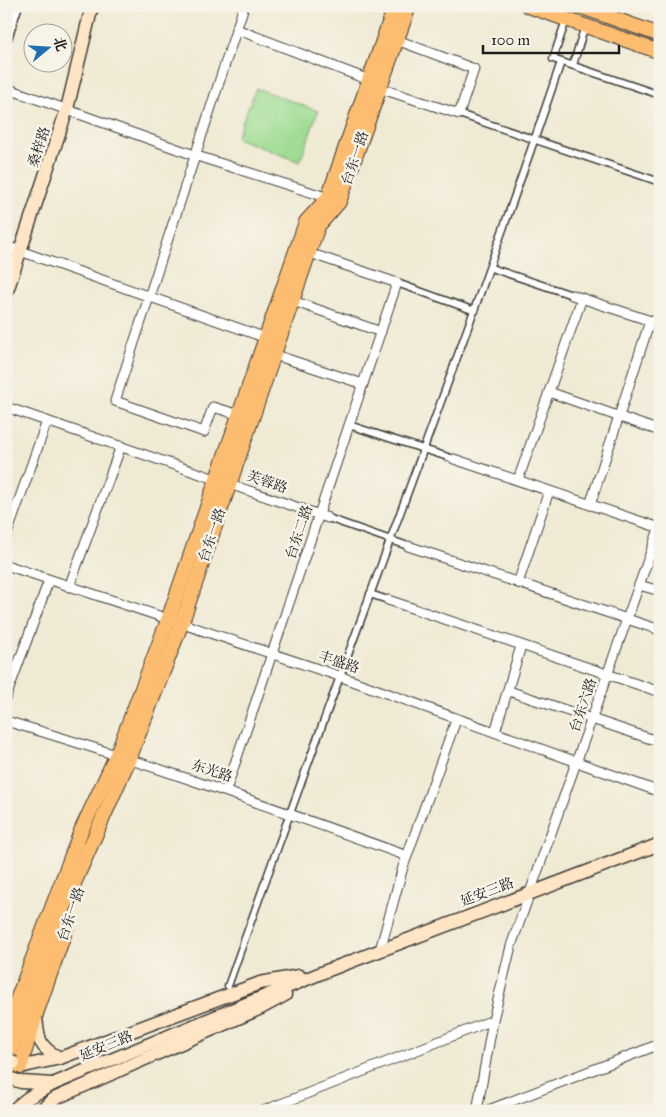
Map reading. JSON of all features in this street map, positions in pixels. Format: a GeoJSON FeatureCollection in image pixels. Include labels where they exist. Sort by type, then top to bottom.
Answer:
{"type":"FeatureCollection","features":[{"type":"Feature","properties":{"kind":"main road","name":"桑梓路"},"geometry":{"type":"LineString","coordinates":[[6,294],[22,251],[67,109],[92,6]]}},
{"type":"Feature","properties":{"kind":"main road","name":"台东一路"},"geometry":{"type":"LineString","coordinates":[[14,1063],[36,1014],[84,879],[84,860],[174,623],[274,345],[292,301],[318,226],[333,200],[374,84],[395,6]]}},
{"type":"Feature","properties":{"kind":"main road","name":"台东一路"},"geometry":{"type":"LineString","coordinates":[[374,84],[397,40],[409,6]]}},
{"type":"Feature","properties":{"kind":"main road"},"geometry":{"type":"LineString","coordinates":[[528,6],[660,52]]}},
{"type":"Feature","properties":{"kind":"main road"},"geometry":{"type":"LineString","coordinates":[[579,6],[660,34]]}},
{"type":"Feature","properties":{"kind":"main road","name":"台东一路"},"geometry":{"type":"LineString","coordinates":[[224,481],[240,416],[274,345],[306,222],[333,200]]}},
{"type":"Feature","properties":{"kind":"main road","name":"台东一路"},"geometry":{"type":"LineString","coordinates":[[6,1030],[81,831],[123,757]]}},
{"type":"Feature","properties":{"kind":"main road","name":"延安三路"},"geometry":{"type":"LineString","coordinates":[[12,1111],[28,1098],[53,1084],[326,971],[530,891],[660,844]]}},
{"type":"Feature","properties":{"kind":"main road"},"geometry":{"type":"LineString","coordinates":[[53,1084],[21,1082],[6,1078],[11,1048],[68,897],[84,860]]}},
{"type":"Feature","properties":{"kind":"main road","name":"延安三路"},"geometry":{"type":"LineString","coordinates":[[14,1063],[60,1058],[260,983],[326,971]]}},
{"type":"Feature","properties":{"kind":"main road","name":"延安三路"},"geometry":{"type":"LineString","coordinates":[[40,1111],[54,1099],[261,1008],[326,971]]}},
{"type":"Feature","properties":{"kind":"main road"},"geometry":{"type":"LineString","coordinates":[[36,1014],[38,1039],[48,1052],[60,1058]]}},
{"type":"Feature","properties":{"kind":"main road"},"geometry":{"type":"LineString","coordinates":[[14,1063],[33,1087],[34,1111]]}},
{"type":"Feature","properties":{"kind":"street"},"geometry":{"type":"LineString","coordinates":[[6,37],[16,6]]}},
{"type":"Feature","properties":{"kind":"street"},"geometry":{"type":"LineString","coordinates":[[240,416],[213,407],[204,432],[115,401],[197,156],[244,6]]}},
{"type":"Feature","properties":{"kind":"street"},"geometry":{"type":"LineString","coordinates":[[565,22],[553,59],[660,95]]}},
{"type":"Feature","properties":{"kind":"street"},"geometry":{"type":"LineString","coordinates":[[236,29],[374,84],[660,182]]}},
{"type":"Feature","properties":{"kind":"street"},"geometry":{"type":"LineString","coordinates":[[573,66],[584,29]]}},
{"type":"Feature","properties":{"kind":"street"},"geometry":{"type":"LineString","coordinates":[[397,40],[474,69],[459,114]]}},
{"type":"Feature","properties":{"kind":"street"},"geometry":{"type":"LineString","coordinates":[[228,986],[339,676],[392,540],[475,311],[561,62]]}},
{"type":"Feature","properties":{"kind":"street"},"geometry":{"type":"LineString","coordinates":[[6,88],[197,156],[333,200]]}},
{"type":"Feature","properties":{"kind":"street"},"geometry":{"type":"LineString","coordinates":[[6,246],[150,296],[274,345],[363,384]]}},
{"type":"Feature","properties":{"kind":"street"},"geometry":{"type":"LineString","coordinates":[[318,256],[475,311]]}},
{"type":"Feature","properties":{"kind":"street"},"geometry":{"type":"LineString","coordinates":[[490,268],[655,323],[619,417],[590,505]]}},
{"type":"Feature","properties":{"kind":"street","name":"台东二路"},"geometry":{"type":"LineString","coordinates":[[226,790],[272,654],[324,516],[349,425],[397,283]]}},
{"type":"Feature","properties":{"kind":"street"},"geometry":{"type":"LineString","coordinates":[[518,480],[582,298]]}},
{"type":"Feature","properties":{"kind":"street"},"geometry":{"type":"LineString","coordinates":[[292,301],[381,332]]}},
{"type":"Feature","properties":{"kind":"street"},"geometry":{"type":"LineString","coordinates":[[549,392],[660,431]]}},
{"type":"Feature","properties":{"kind":"street","name":"芙蓉路"},"geometry":{"type":"LineString","coordinates":[[6,408],[660,630]]}},
{"type":"Feature","properties":{"kind":"street"},"geometry":{"type":"LineString","coordinates":[[6,537],[46,421]]}},
{"type":"Feature","properties":{"kind":"street"},"geometry":{"type":"LineString","coordinates":[[349,425],[659,527]]}},
{"type":"Feature","properties":{"kind":"street"},"geometry":{"type":"LineString","coordinates":[[69,587],[121,446]]}},
{"type":"Feature","properties":{"kind":"street"},"geometry":{"type":"LineString","coordinates":[[518,583],[549,491]]}},
{"type":"Feature","properties":{"kind":"street","name":"台东六路"},"geometry":{"type":"LineString","coordinates":[[477,1111],[492,1020],[511,946],[578,761],[659,527]]}},
{"type":"Feature","properties":{"kind":"street","name":"丰盛路"},"geometry":{"type":"LineString","coordinates":[[6,565],[174,623],[339,676],[456,720],[659,789]]}},
{"type":"Feature","properties":{"kind":"street"},"geometry":{"type":"LineString","coordinates":[[6,698],[49,580]]}},
{"type":"Feature","properties":{"kind":"street"},"geometry":{"type":"LineString","coordinates":[[640,584],[660,591]]}},
{"type":"Feature","properties":{"kind":"street"},"geometry":{"type":"LineString","coordinates":[[370,594],[660,692]]}},
{"type":"Feature","properties":{"kind":"street"},"geometry":{"type":"LineString","coordinates":[[495,732],[509,691],[521,646]]}},
{"type":"Feature","properties":{"kind":"street"},"geometry":{"type":"LineString","coordinates":[[509,691],[660,742]]}},
{"type":"Feature","properties":{"kind":"street"},"geometry":{"type":"LineString","coordinates":[[380,950],[407,856],[456,720]]}},
{"type":"Feature","properties":{"kind":"street","name":"东光路"},"geometry":{"type":"LineString","coordinates":[[6,721],[226,790],[407,856]]}},
{"type":"Feature","properties":{"kind":"street"},"geometry":{"type":"LineString","coordinates":[[263,1111],[492,1020]]}},
{"type":"Feature","properties":{"kind":"street"},"geometry":{"type":"LineString","coordinates":[[486,1111],[660,1044]]}},
{"type":"Feature","properties":{"kind":"green space"},"geometry":{"type":"Polygon","coordinates":[[[256,88],[318,111],[300,162],[236,138],[256,88]]]}}]}
